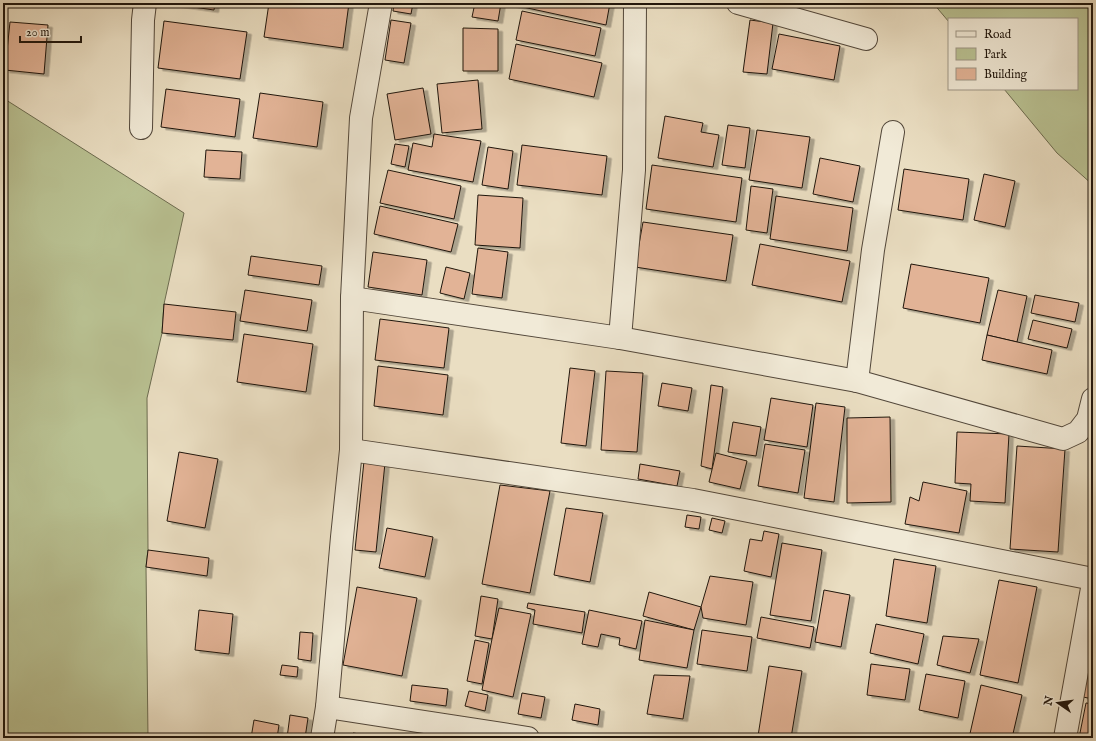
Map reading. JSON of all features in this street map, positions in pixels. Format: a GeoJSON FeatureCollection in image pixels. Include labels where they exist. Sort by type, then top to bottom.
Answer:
{"type":"FeatureCollection","features":[{"type":"Feature","properties":{"kind":"street"},"geometry":{"type":"LineString","coordinates":[[141,128],[143,20],[145,3]]}},
{"type":"Feature","properties":{"kind":"street"},"geometry":{"type":"LineString","coordinates":[[322,738],[327,707],[351,450],[352,298],[361,118],[381,3]]}},
{"type":"Feature","properties":{"kind":"street"},"geometry":{"type":"LineString","coordinates":[[620,338],[634,170],[635,3]]}},
{"type":"Feature","properties":{"kind":"street"},"geometry":{"type":"LineString","coordinates":[[738,3],[866,39]]}},
{"type":"Feature","properties":{"kind":"street"},"geometry":{"type":"LineString","coordinates":[[856,381],[873,250],[893,132]]}},
{"type":"Feature","properties":{"kind":"street"},"geometry":{"type":"LineString","coordinates":[[352,298],[620,338],[856,381],[1063,439],[1078,432],[1088,419],[1093,399]]}},
{"type":"Feature","properties":{"kind":"street"},"geometry":{"type":"LineString","coordinates":[[351,450],[693,500],[1093,579]]}},
{"type":"Feature","properties":{"kind":"street"},"geometry":{"type":"LineString","coordinates":[[1065,738],[1093,583]]}},
{"type":"Feature","properties":{"kind":"street"},"geometry":{"type":"LineString","coordinates":[[327,707],[528,738]]}},
{"type":"Feature","properties":{"kind":"green space"},"geometry":{"type":"Polygon","coordinates":[[[933,3],[1093,3],[1093,185],[1057,153],[1005,90],[1078,90],[1078,18],[948,18],[948,21],[933,3]]]}},
{"type":"Feature","properties":{"kind":"green space"},"geometry":{"type":"Polygon","coordinates":[[[3,98],[184,213],[164,304],[162,333],[147,398],[148,550],[146,567],[148,738],[3,738],[3,98]]]}},
{"type":"Feature","properties":{"kind":"building"},"geometry":{"type":"Polygon","coordinates":[[[166,3],[215,3],[214,10],[166,3]]]}},
{"type":"Feature","properties":{"kind":"building"},"geometry":{"type":"Polygon","coordinates":[[[269,3],[349,3],[343,48],[264,37],[269,3]]]}},
{"type":"Feature","properties":{"kind":"building"},"geometry":{"type":"Polygon","coordinates":[[[394,3],[413,3],[411,14],[393,11],[394,3]]]}},
{"type":"Feature","properties":{"kind":"building"},"geometry":{"type":"Polygon","coordinates":[[[475,3],[501,3],[498,21],[472,17],[475,3]]]}},
{"type":"Feature","properties":{"kind":"building"},"geometry":{"type":"Polygon","coordinates":[[[509,3],[610,3],[606,25],[509,3]]]}},
{"type":"Feature","properties":{"kind":"building"},"geometry":{"type":"Polygon","coordinates":[[[522,11],[601,28],[595,56],[516,40],[522,11]]]}},
{"type":"Feature","properties":{"kind":"building"},"geometry":{"type":"Polygon","coordinates":[[[391,20],[411,23],[404,63],[385,60],[391,20]]]}},
{"type":"Feature","properties":{"kind":"building"},"geometry":{"type":"Polygon","coordinates":[[[750,20],[773,23],[767,74],[743,72],[750,20]]]}},
{"type":"Feature","properties":{"kind":"building"},"geometry":{"type":"Polygon","coordinates":[[[164,21],[247,32],[240,79],[158,68],[164,21]]]}},
{"type":"Feature","properties":{"kind":"building"},"geometry":{"type":"Polygon","coordinates":[[[10,22],[48,25],[44,74],[5,70],[10,22]]]}},
{"type":"Feature","properties":{"kind":"building"},"geometry":{"type":"Polygon","coordinates":[[[463,28],[498,29],[498,71],[463,71],[463,28]]]}},
{"type":"Feature","properties":{"kind":"building"},"geometry":{"type":"Polygon","coordinates":[[[779,34],[840,46],[834,80],[772,69],[779,34]]]}},
{"type":"Feature","properties":{"kind":"building"},"geometry":{"type":"Polygon","coordinates":[[[516,44],[602,63],[594,97],[509,79],[516,44]]]}},
{"type":"Feature","properties":{"kind":"building"},"geometry":{"type":"Polygon","coordinates":[[[478,80],[482,129],[442,133],[437,84],[478,80]]]}},
{"type":"Feature","properties":{"kind":"building"},"geometry":{"type":"Polygon","coordinates":[[[423,88],[431,134],[395,140],[387,94],[423,88]]]}},
{"type":"Feature","properties":{"kind":"building"},"geometry":{"type":"Polygon","coordinates":[[[166,89],[240,99],[235,137],[161,127],[166,89]]]}},
{"type":"Feature","properties":{"kind":"building"},"geometry":{"type":"Polygon","coordinates":[[[260,93],[323,102],[317,147],[253,138],[260,93]]]}},
{"type":"Feature","properties":{"kind":"building"},"geometry":{"type":"Polygon","coordinates":[[[665,116],[703,123],[701,132],[719,135],[713,167],[658,158],[665,116]]]}},
{"type":"Feature","properties":{"kind":"building"},"geometry":{"type":"Polygon","coordinates":[[[728,125],[750,128],[745,168],[722,165],[728,125]]]}},
{"type":"Feature","properties":{"kind":"building"},"geometry":{"type":"Polygon","coordinates":[[[757,130],[810,137],[802,188],[749,180],[757,130]]]}},
{"type":"Feature","properties":{"kind":"building"},"geometry":{"type":"Polygon","coordinates":[[[434,134],[481,141],[473,182],[408,170],[413,143],[432,147],[434,134]]]}},
{"type":"Feature","properties":{"kind":"building"},"geometry":{"type":"Polygon","coordinates":[[[395,144],[409,146],[405,167],[391,164],[395,144]]]}},
{"type":"Feature","properties":{"kind":"building"},"geometry":{"type":"Polygon","coordinates":[[[522,145],[607,156],[602,195],[517,185],[522,145]]]}},
{"type":"Feature","properties":{"kind":"building"},"geometry":{"type":"Polygon","coordinates":[[[488,147],[513,151],[508,189],[482,185],[488,147]]]}},
{"type":"Feature","properties":{"kind":"building"},"geometry":{"type":"Polygon","coordinates":[[[206,150],[242,152],[240,179],[204,177],[206,150]]]}},
{"type":"Feature","properties":{"kind":"building"},"geometry":{"type":"Polygon","coordinates":[[[820,158],[860,166],[853,202],[813,194],[820,158]]]}},
{"type":"Feature","properties":{"kind":"building"},"geometry":{"type":"Polygon","coordinates":[[[652,165],[742,178],[736,222],[646,209],[652,165]]]}},
{"type":"Feature","properties":{"kind":"building"},"geometry":{"type":"Polygon","coordinates":[[[904,169],[969,179],[963,220],[898,210],[904,169]]]}},
{"type":"Feature","properties":{"kind":"building"},"geometry":{"type":"Polygon","coordinates":[[[388,170],[461,186],[454,219],[380,203],[388,170]]]}},
{"type":"Feature","properties":{"kind":"building"},"geometry":{"type":"Polygon","coordinates":[[[984,174],[1015,181],[1005,227],[974,220],[984,174]]]}},
{"type":"Feature","properties":{"kind":"building"},"geometry":{"type":"Polygon","coordinates":[[[751,186],[773,189],[767,233],[746,230],[751,186]]]}},
{"type":"Feature","properties":{"kind":"building"},"geometry":{"type":"Polygon","coordinates":[[[478,195],[523,198],[520,248],[475,245],[478,195]]]}},
{"type":"Feature","properties":{"kind":"building"},"geometry":{"type":"Polygon","coordinates":[[[776,196],[853,208],[847,251],[770,239],[776,196]]]}},
{"type":"Feature","properties":{"kind":"building"},"geometry":{"type":"Polygon","coordinates":[[[380,206],[458,224],[451,252],[374,234],[380,206]]]}},
{"type":"Feature","properties":{"kind":"building"},"geometry":{"type":"Polygon","coordinates":[[[643,222],[733,235],[726,281],[635,267],[643,222]]]}},
{"type":"Feature","properties":{"kind":"building"},"geometry":{"type":"Polygon","coordinates":[[[760,244],[850,261],[842,302],[752,285],[760,244]]]}},
{"type":"Feature","properties":{"kind":"building"},"geometry":{"type":"Polygon","coordinates":[[[478,248],[508,252],[502,298],[472,294],[478,248]]]}},
{"type":"Feature","properties":{"kind":"building"},"geometry":{"type":"Polygon","coordinates":[[[373,252],[427,260],[422,295],[368,287],[373,252]]]}},
{"type":"Feature","properties":{"kind":"building"},"geometry":{"type":"Polygon","coordinates":[[[251,256],[322,266],[319,285],[248,275],[251,256]]]}},
{"type":"Feature","properties":{"kind":"building"},"geometry":{"type":"Polygon","coordinates":[[[911,264],[989,278],[980,323],[903,308],[911,264]]]}},
{"type":"Feature","properties":{"kind":"building"},"geometry":{"type":"Polygon","coordinates":[[[446,267],[470,273],[464,299],[440,293],[446,267]]]}},
{"type":"Feature","properties":{"kind":"building"},"geometry":{"type":"Polygon","coordinates":[[[245,290],[312,300],[307,331],[240,321],[245,290]]]}},
{"type":"Feature","properties":{"kind":"building"},"geometry":{"type":"Polygon","coordinates":[[[998,290],[1027,296],[1017,342],[987,335],[998,290]]]}},
{"type":"Feature","properties":{"kind":"building"},"geometry":{"type":"Polygon","coordinates":[[[1035,295],[1079,303],[1075,322],[1031,313],[1035,295]]]}},
{"type":"Feature","properties":{"kind":"building"},"geometry":{"type":"Polygon","coordinates":[[[164,304],[236,312],[233,340],[162,333],[164,304]]]}},
{"type":"Feature","properties":{"kind":"building"},"geometry":{"type":"Polygon","coordinates":[[[380,319],[449,328],[444,368],[375,360],[380,319]]]}},
{"type":"Feature","properties":{"kind":"building"},"geometry":{"type":"Polygon","coordinates":[[[1033,320],[1072,329],[1067,348],[1028,339],[1033,320]]]}},
{"type":"Feature","properties":{"kind":"building"},"geometry":{"type":"Polygon","coordinates":[[[244,334],[313,344],[306,392],[237,382],[244,334]]]}},
{"type":"Feature","properties":{"kind":"building"},"geometry":{"type":"Polygon","coordinates":[[[987,335],[1052,350],[1047,374],[982,360],[987,335]]]}},
{"type":"Feature","properties":{"kind":"building"},"geometry":{"type":"Polygon","coordinates":[[[378,366],[448,375],[443,415],[374,406],[378,366]]]}},
{"type":"Feature","properties":{"kind":"building"},"geometry":{"type":"Polygon","coordinates":[[[570,368],[595,371],[586,446],[561,443],[570,368]]]}},
{"type":"Feature","properties":{"kind":"building"},"geometry":{"type":"Polygon","coordinates":[[[606,371],[643,373],[637,452],[601,450],[606,371]]]}},
{"type":"Feature","properties":{"kind":"building"},"geometry":{"type":"Polygon","coordinates":[[[662,383],[692,388],[688,411],[658,406],[662,383]]]}},
{"type":"Feature","properties":{"kind":"building"},"geometry":{"type":"Polygon","coordinates":[[[711,385],[723,387],[712,469],[701,466],[711,385]]]}},
{"type":"Feature","properties":{"kind":"building"},"geometry":{"type":"Polygon","coordinates":[[[771,398],[813,405],[807,447],[764,440],[771,398]]]}},
{"type":"Feature","properties":{"kind":"building"},"geometry":{"type":"Polygon","coordinates":[[[816,403],[845,407],[834,502],[804,498],[816,403]]]}},
{"type":"Feature","properties":{"kind":"building"},"geometry":{"type":"Polygon","coordinates":[[[890,417],[891,502],[847,503],[847,418],[890,417]]]}},
{"type":"Feature","properties":{"kind":"building"},"geometry":{"type":"Polygon","coordinates":[[[733,422],[761,427],[756,456],[728,452],[733,422]]]}},
{"type":"Feature","properties":{"kind":"building"},"geometry":{"type":"Polygon","coordinates":[[[957,432],[1009,434],[1005,503],[970,501],[971,484],[955,483],[957,432]]]}},
{"type":"Feature","properties":{"kind":"building"},"geometry":{"type":"Polygon","coordinates":[[[765,444],[805,450],[798,493],[758,486],[765,444]]]}},
{"type":"Feature","properties":{"kind":"building"},"geometry":{"type":"Polygon","coordinates":[[[1017,446],[1065,449],[1058,552],[1010,549],[1017,446]]]}},
{"type":"Feature","properties":{"kind":"building"},"geometry":{"type":"Polygon","coordinates":[[[179,452],[218,459],[205,528],[167,521],[179,452]]]}},
{"type":"Feature","properties":{"kind":"building"},"geometry":{"type":"Polygon","coordinates":[[[716,453],[747,461],[740,489],[709,482],[716,453]]]}},
{"type":"Feature","properties":{"kind":"building"},"geometry":{"type":"Polygon","coordinates":[[[364,461],[385,463],[376,552],[355,550],[364,461]]]}},
{"type":"Feature","properties":{"kind":"building"},"geometry":{"type":"Polygon","coordinates":[[[640,464],[680,471],[677,486],[638,479],[640,464]]]}},
{"type":"Feature","properties":{"kind":"building"},"geometry":{"type":"Polygon","coordinates":[[[923,482],[967,491],[959,533],[905,524],[910,497],[919,501],[923,482]]]}},
{"type":"Feature","properties":{"kind":"building"},"geometry":{"type":"Polygon","coordinates":[[[500,485],[550,491],[530,593],[482,584],[500,485]]]}},
{"type":"Feature","properties":{"kind":"building"},"geometry":{"type":"Polygon","coordinates":[[[566,508],[603,513],[590,582],[554,575],[566,508]]]}},
{"type":"Feature","properties":{"kind":"building"},"geometry":{"type":"Polygon","coordinates":[[[687,515],[701,517],[699,529],[685,527],[687,515]]]}},
{"type":"Feature","properties":{"kind":"building"},"geometry":{"type":"Polygon","coordinates":[[[712,518],[725,521],[722,533],[709,530],[712,518]]]}},
{"type":"Feature","properties":{"kind":"building"},"geometry":{"type":"Polygon","coordinates":[[[387,528],[433,537],[425,577],[379,568],[387,528]]]}},
{"type":"Feature","properties":{"kind":"building"},"geometry":{"type":"Polygon","coordinates":[[[764,531],[779,534],[771,577],[744,571],[750,539],[762,541],[764,531]]]}},
{"type":"Feature","properties":{"kind":"building"},"geometry":{"type":"Polygon","coordinates":[[[782,543],[822,550],[811,621],[770,615],[782,543]]]}},
{"type":"Feature","properties":{"kind":"building"},"geometry":{"type":"Polygon","coordinates":[[[148,550],[209,558],[207,576],[146,567],[148,550]]]}},
{"type":"Feature","properties":{"kind":"building"},"geometry":{"type":"Polygon","coordinates":[[[894,559],[936,566],[927,623],[886,616],[894,559]]]}},
{"type":"Feature","properties":{"kind":"building"},"geometry":{"type":"Polygon","coordinates":[[[710,576],[753,582],[746,625],[703,618],[701,607],[710,576]]]}},
{"type":"Feature","properties":{"kind":"building"},"geometry":{"type":"Polygon","coordinates":[[[999,580],[1037,587],[1018,683],[980,675],[999,580]]]}},
{"type":"Feature","properties":{"kind":"building"},"geometry":{"type":"Polygon","coordinates":[[[357,587],[417,598],[402,676],[343,665],[357,587]]]}},
{"type":"Feature","properties":{"kind":"building"},"geometry":{"type":"Polygon","coordinates":[[[824,590],[850,595],[841,647],[815,642],[824,590]]]}},
{"type":"Feature","properties":{"kind":"building"},"geometry":{"type":"Polygon","coordinates":[[[649,592],[701,607],[694,630],[643,616],[649,592]]]}},
{"type":"Feature","properties":{"kind":"building"},"geometry":{"type":"Polygon","coordinates":[[[481,596],[498,599],[492,639],[475,636],[481,596]]]}},
{"type":"Feature","properties":{"kind":"building"},"geometry":{"type":"Polygon","coordinates":[[[528,603],[585,612],[582,633],[533,624],[535,610],[527,608],[528,603]]]}},
{"type":"Feature","properties":{"kind":"building"},"geometry":{"type":"Polygon","coordinates":[[[499,608],[531,614],[513,697],[482,690],[499,608]]]}},
{"type":"Feature","properties":{"kind":"building"},"geometry":{"type":"Polygon","coordinates":[[[199,610],[233,614],[229,654],[195,650],[199,610]]]}},
{"type":"Feature","properties":{"kind":"building"},"geometry":{"type":"Polygon","coordinates":[[[589,610],[642,621],[636,649],[619,645],[620,638],[601,634],[598,647],[582,644],[589,610]]]}},
{"type":"Feature","properties":{"kind":"building"},"geometry":{"type":"Polygon","coordinates":[[[761,617],[814,627],[810,648],[757,638],[761,617]]]}},
{"type":"Feature","properties":{"kind":"building"},"geometry":{"type":"Polygon","coordinates":[[[645,620],[694,630],[687,668],[639,660],[645,620]]]}},
{"type":"Feature","properties":{"kind":"building"},"geometry":{"type":"Polygon","coordinates":[[[876,624],[924,634],[918,664],[870,653],[876,624]]]}},
{"type":"Feature","properties":{"kind":"building"},"geometry":{"type":"Polygon","coordinates":[[[702,630],[752,637],[747,671],[697,664],[702,630]]]}},
{"type":"Feature","properties":{"kind":"building"},"geometry":{"type":"Polygon","coordinates":[[[300,632],[313,633],[311,661],[298,659],[300,632]]]}},
{"type":"Feature","properties":{"kind":"building"},"geometry":{"type":"Polygon","coordinates":[[[943,636],[979,639],[970,673],[937,665],[943,636]]]}},
{"type":"Feature","properties":{"kind":"building"},"geometry":{"type":"Polygon","coordinates":[[[475,640],[489,643],[482,684],[467,681],[475,640]]]}},
{"type":"Feature","properties":{"kind":"building"},"geometry":{"type":"Polygon","coordinates":[[[871,664],[910,669],[905,700],[867,695],[871,664]]]}},
{"type":"Feature","properties":{"kind":"building"},"geometry":{"type":"Polygon","coordinates":[[[282,665],[298,667],[297,677],[280,675],[282,665]]]}},
{"type":"Feature","properties":{"kind":"building"},"geometry":{"type":"Polygon","coordinates":[[[769,666],[802,671],[791,738],[770,738],[758,736],[769,666]]]}},
{"type":"Feature","properties":{"kind":"building"},"geometry":{"type":"Polygon","coordinates":[[[1088,673],[1093,674],[1093,699],[1083,697],[1088,673]]]}},
{"type":"Feature","properties":{"kind":"building"},"geometry":{"type":"Polygon","coordinates":[[[926,674],[965,681],[958,718],[919,710],[926,674]]]}},
{"type":"Feature","properties":{"kind":"building"},"geometry":{"type":"Polygon","coordinates":[[[654,675],[690,676],[683,719],[647,714],[654,675]]]}},
{"type":"Feature","properties":{"kind":"building"},"geometry":{"type":"Polygon","coordinates":[[[412,685],[448,689],[446,706],[410,701],[412,685]]]}},
{"type":"Feature","properties":{"kind":"building"},"geometry":{"type":"Polygon","coordinates":[[[981,685],[1022,695],[1012,738],[969,738],[981,685]]]}},
{"type":"Feature","properties":{"kind":"building"},"geometry":{"type":"Polygon","coordinates":[[[469,691],[488,695],[485,711],[465,706],[469,691]]]}},
{"type":"Feature","properties":{"kind":"building"},"geometry":{"type":"Polygon","coordinates":[[[522,693],[545,697],[541,718],[518,714],[522,693]]]}},
{"type":"Feature","properties":{"kind":"building"},"geometry":{"type":"Polygon","coordinates":[[[1086,703],[1093,704],[1093,738],[1079,738],[1086,703]]]}},
{"type":"Feature","properties":{"kind":"building"},"geometry":{"type":"Polygon","coordinates":[[[575,704],[600,709],[598,725],[572,720],[575,704]]]}},
{"type":"Feature","properties":{"kind":"building"},"geometry":{"type":"Polygon","coordinates":[[[290,715],[308,718],[305,738],[287,738],[290,715]]]}},
{"type":"Feature","properties":{"kind":"building"},"geometry":{"type":"Polygon","coordinates":[[[254,720],[279,725],[277,738],[251,738],[254,720]]]}},
{"type":"Feature","properties":{"kind":"building"},"geometry":{"type":"Polygon","coordinates":[[[353,733],[387,738],[352,738],[353,733]]]}},
{"type":"Feature","properties":{"kind":"building"},"geometry":{"type":"Polygon","coordinates":[[[238,735],[251,738],[238,738],[238,735]]]}}]}
